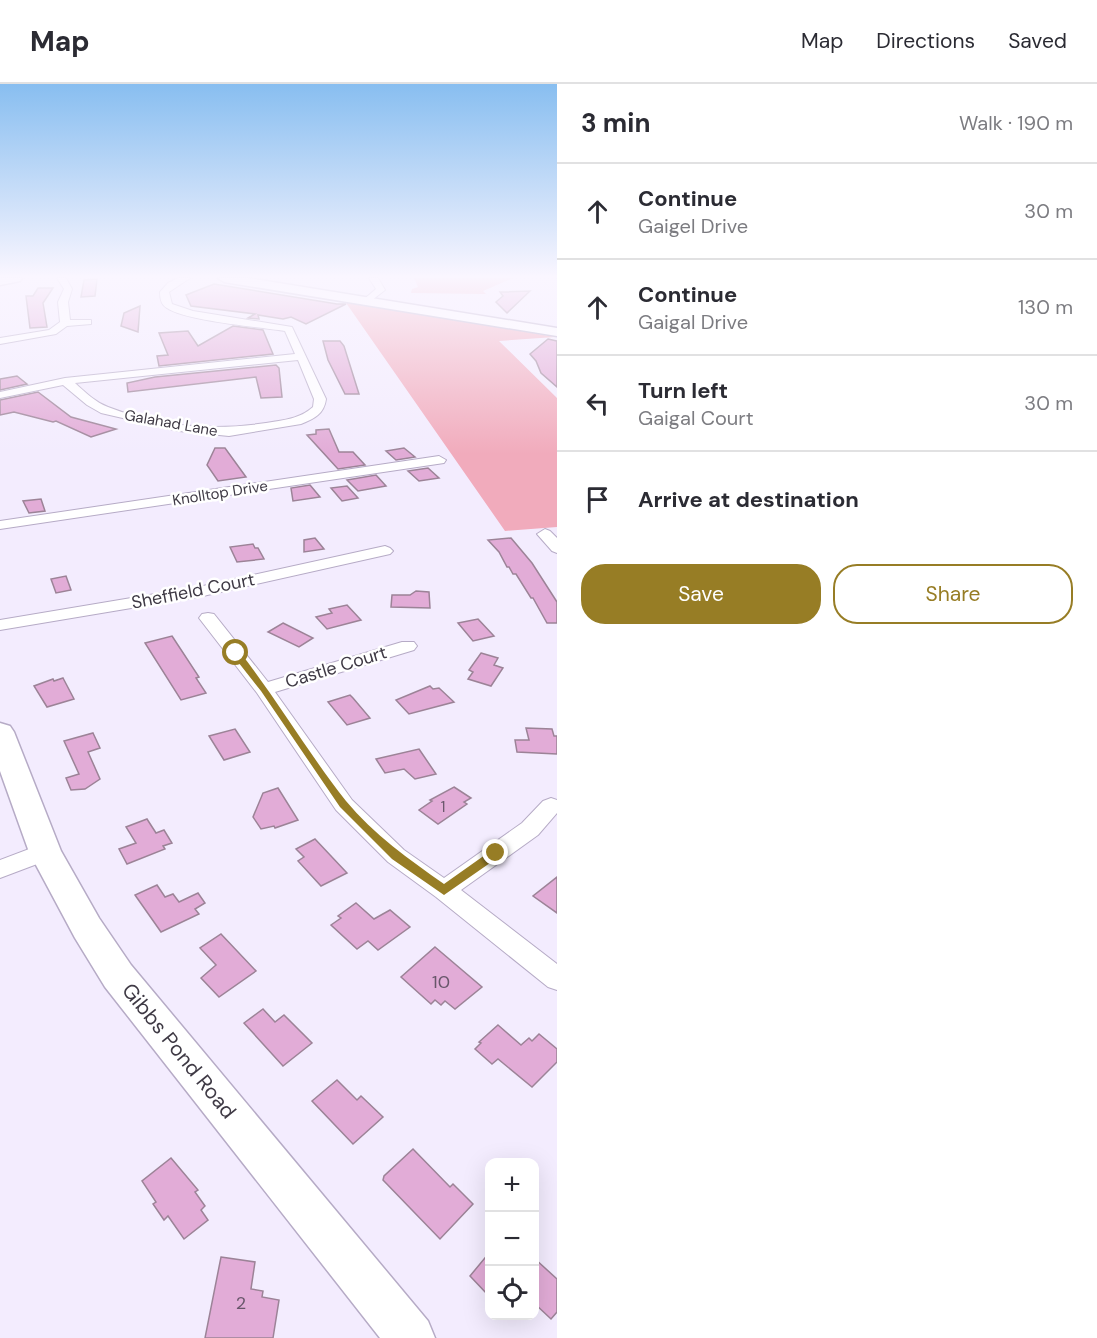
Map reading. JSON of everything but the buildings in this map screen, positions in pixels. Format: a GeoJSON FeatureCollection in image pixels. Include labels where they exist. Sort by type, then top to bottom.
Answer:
{"type":"FeatureCollection","features":[{"type":"Feature","properties":{"kind":"street"},"geometry":{"type":"LineString","coordinates":[[0,341],[28,337]]}},
{"type":"Feature","properties":{"kind":"street","name":"Galahad Lane"},"geometry":{"type":"LineString","coordinates":[[65,381],[91,403],[105,410],[205,431],[225,432],[287,423],[311,417],[319,408],[320,399],[292,337]]}},
{"type":"Feature","properties":{"kind":"street"},"geometry":{"type":"LineString","coordinates":[[0,395],[65,381],[264,359],[302,357]]}},
{"type":"Feature","properties":{"kind":"street","name":"Knolltop Drive"},"geometry":{"type":"LineString","coordinates":[[0,525],[439,460]]}},
{"type":"Feature","properties":{"kind":"street"},"geometry":{"type":"LineString","coordinates":[[545,534],[557,548]]}},
{"type":"Feature","properties":{"kind":"street","name":"Sheffield Court"},"geometry":{"type":"LineString","coordinates":[[0,625],[202,591],[385,551]]}},
{"type":"Feature","properties":{"kind":"street"},"geometry":{"type":"LineString","coordinates":[[208,618],[264,689],[344,805],[396,856],[444,890],[557,979]]}},
{"type":"Feature","properties":{"kind":"street","name":"Castle Court"},"geometry":{"type":"LineString","coordinates":[[264,689],[408,646]]}},
{"type":"Feature","properties":{"kind":"street","name":"Gibbs Pond Road"},"geometry":{"type":"LineString","coordinates":[[0,732],[45,852],[87,928],[118,976],[411,1338]]}},
{"type":"Feature","properties":{"kind":"street"},"geometry":{"type":"LineString","coordinates":[[444,890],[530,828],[551,806]]}},
{"type":"Feature","properties":{"kind":"street"},"geometry":{"type":"LineString","coordinates":[[0,869],[45,852]]}},
{"type":"Feature","properties":{"kind":"shaded area"},"geometry":{"type":"Polygon","coordinates":[[[369,337],[555,337],[499,341],[557,398],[557,527],[505,531],[369,337]]]}},
{"type":"Feature","properties":{"kind":"route"},"geometry":{"type":"LineString","coordinates":[[236,653],[264,689],[344,805],[396,856],[444,890],[496,853]]}}]}
